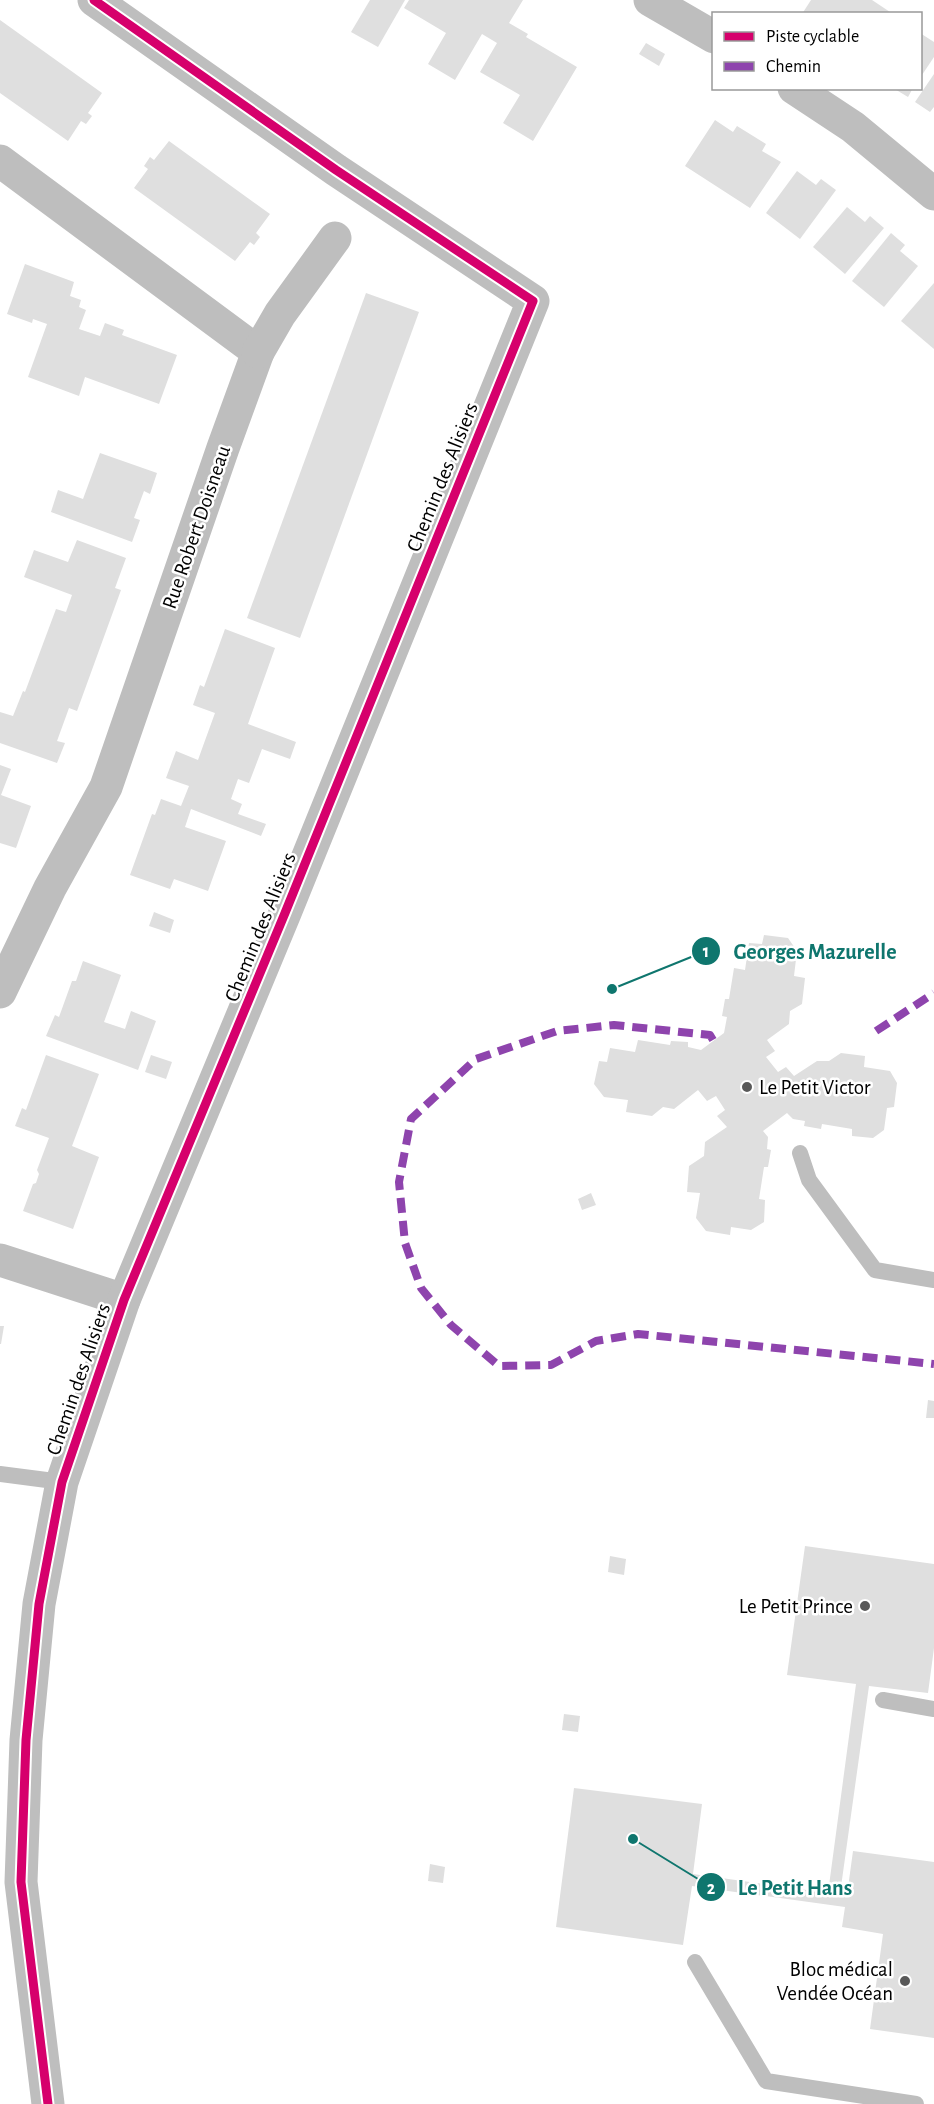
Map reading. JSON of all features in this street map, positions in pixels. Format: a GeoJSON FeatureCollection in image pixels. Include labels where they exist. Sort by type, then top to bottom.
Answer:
{"type":"FeatureCollection","features":[{"type":"Feature","properties":{"kind":"street","name":"Chemin des Alisiers"},"geometry":{"type":"LineString","coordinates":[[48,2104],[21,1882],[26,1740],[38,1615],[62,1482],[124,1300],[290,902],[533,301],[336,170],[94,0]]}},
{"type":"Feature","properties":{"kind":"street"},"geometry":{"type":"LineString","coordinates":[[650,0],[712,36]]}},
{"type":"Feature","properties":{"kind":"street"},"geometry":{"type":"LineString","coordinates":[[797,90],[853,126],[934,194]]}},
{"type":"Feature","properties":{"kind":"street"},"geometry":{"type":"LineString","coordinates":[[0,161],[258,352]]}},
{"type":"Feature","properties":{"kind":"street","name":"Rue Robert Doisneau"},"geometry":{"type":"LineString","coordinates":[[0,992],[50,888],[106,787],[258,352],[280,314],[335,238]]}},
{"type":"Feature","properties":{"kind":"street"},"geometry":{"type":"LineString","coordinates":[[0,1260],[124,1300]]}},
{"type":"Feature","properties":{"kind":"lane"},"geometry":{"type":"LineString","coordinates":[[800,1153],[809,1180],[875,1270],[934,1280]]}},
{"type":"Feature","properties":{"kind":"lane"},"geometry":{"type":"LineString","coordinates":[[0,1474],[62,1482]]}},
{"type":"Feature","properties":{"kind":"lane"},"geometry":{"type":"LineString","coordinates":[[883,1700],[934,1709]]}},
{"type":"Feature","properties":{"kind":"lane"},"geometry":{"type":"LineString","coordinates":[[695,1962],[766,2081],[916,2104]]}},
{"type":"Feature","properties":{"kind":"building"},"geometry":{"type":"Polygon","coordinates":[[[370,0],[405,0],[378,47],[351,32],[370,0]]]}},
{"type":"Feature","properties":{"kind":"building"},"geometry":{"type":"Polygon","coordinates":[[[409,0],[523,0],[509,23],[528,34],[526,37],[577,67],[533,141],[503,123],[520,95],[480,72],[497,43],[482,34],[455,80],[428,64],[446,33],[404,8],[409,0]]]}},
{"type":"Feature","properties":{"kind":"building"},"geometry":{"type":"Polygon","coordinates":[[[811,0],[872,0],[890,12],[803,12],[811,0]]]}},
{"type":"Feature","properties":{"kind":"building"},"geometry":{"type":"Polygon","coordinates":[[[0,20],[102,93],[88,113],[92,116],[86,124],[81,121],[68,141],[0,93],[0,20]]]}},
{"type":"Feature","properties":{"kind":"building"},"geometry":{"type":"Polygon","coordinates":[[[922,34],[934,42],[934,57],[922,75],[922,34]]]}},
{"type":"Feature","properties":{"kind":"building"},"geometry":{"type":"Polygon","coordinates":[[[646,43],[665,54],[659,66],[639,54],[646,43]]]}},
{"type":"Feature","properties":{"kind":"building"},"geometry":{"type":"Polygon","coordinates":[[[934,74],[934,107],[930,112],[915,102],[934,74]]]}},
{"type":"Feature","properties":{"kind":"building"},"geometry":{"type":"Polygon","coordinates":[[[896,90],[912,90],[908,97],[896,90]]]}},
{"type":"Feature","properties":{"kind":"building"},"geometry":{"type":"Polygon","coordinates":[[[715,120],[733,132],[737,126],[766,144],[762,151],[781,162],[750,208],[685,166],[715,120]]]}},
{"type":"Feature","properties":{"kind":"building"},"geometry":{"type":"Polygon","coordinates":[[[169,141],[270,214],[256,233],[260,237],[254,245],[250,242],[235,261],[134,188],[148,169],[144,166],[150,157],[154,160],[169,141]]]}},
{"type":"Feature","properties":{"kind":"building"},"geometry":{"type":"Polygon","coordinates":[[[797,171],[816,185],[821,179],[836,190],[800,239],[766,213],[797,171]]]}},
{"type":"Feature","properties":{"kind":"building"},"geometry":{"type":"Polygon","coordinates":[[[847,207],[865,222],[870,216],[884,228],[845,274],[813,247],[847,207]]]}},
{"type":"Feature","properties":{"kind":"building"},"geometry":{"type":"Polygon","coordinates":[[[891,233],[905,245],[900,251],[918,266],[884,307],[852,281],[891,233]]]}},
{"type":"Feature","properties":{"kind":"building"},"geometry":{"type":"Polygon","coordinates":[[[25,264],[74,282],[70,296],[81,300],[79,307],[86,310],[79,329],[100,336],[105,323],[124,330],[122,335],[177,355],[159,404],[85,377],[79,396],[28,377],[47,324],[33,319],[32,323],[7,314],[25,264]]]}},
{"type":"Feature","properties":{"kind":"building"},"geometry":{"type":"Polygon","coordinates":[[[934,283],[934,349],[901,321],[934,283]]]}},
{"type":"Feature","properties":{"kind":"building"},"geometry":{"type":"Polygon","coordinates":[[[366,293],[419,312],[300,638],[247,618],[366,293]]]}},
{"type":"Feature","properties":{"kind":"building"},"geometry":{"type":"Polygon","coordinates":[[[100,453],[157,473],[150,494],[144,491],[134,518],[140,520],[132,542],[51,512],[58,490],[83,499],[100,453]]]}},
{"type":"Feature","properties":{"kind":"building"},"geometry":{"type":"Polygon","coordinates":[[[77,540],[126,558],[115,588],[121,590],[77,711],[69,708],[57,741],[65,743],[57,763],[0,743],[0,712],[13,716],[23,691],[25,692],[56,609],[66,612],[72,595],[24,577],[34,550],[68,562],[77,540]]]}},
{"type":"Feature","properties":{"kind":"building"},"geometry":{"type":"Polygon","coordinates":[[[225,629],[275,648],[248,724],[296,742],[290,759],[262,749],[249,783],[238,779],[231,799],[242,804],[238,814],[266,824],[261,836],[191,809],[185,827],[226,841],[208,891],[174,879],[170,889],[130,875],[152,814],[155,815],[161,799],[181,806],[189,786],[166,778],[176,751],[198,760],[215,713],[193,705],[200,685],[204,687],[225,629]]]}},
{"type":"Feature","properties":{"kind":"building"},"geometry":{"type":"Polygon","coordinates":[[[0,765],[11,769],[1,795],[31,806],[16,848],[0,843],[0,765]]]}},
{"type":"Feature","properties":{"kind":"building"},"geometry":{"type":"Polygon","coordinates":[[[154,912],[174,920],[170,933],[149,926],[154,912]]]}},
{"type":"Feature","properties":{"kind":"building","name":"Le Petit Victor"},"geometry":{"type":"Polygon","coordinates":[[[764,935],[788,938],[797,951],[794,976],[805,978],[802,1004],[790,1011],[789,1024],[767,1040],[775,1051],[766,1057],[778,1072],[786,1067],[794,1076],[817,1061],[829,1061],[841,1053],[865,1056],[864,1067],[890,1071],[897,1083],[894,1107],[887,1108],[884,1130],[873,1138],[852,1136],[852,1129],[822,1124],[821,1129],[804,1126],[805,1121],[793,1119],[787,1113],[763,1131],[768,1137],[767,1149],[771,1150],[768,1167],[764,1167],[759,1199],[765,1200],[764,1222],[751,1230],[731,1227],[730,1235],[706,1231],[696,1218],[700,1193],[687,1192],[689,1166],[704,1156],[705,1142],[727,1127],[717,1116],[725,1110],[716,1096],[707,1101],[698,1090],[674,1109],[663,1107],[652,1116],[626,1112],[628,1100],[604,1097],[594,1084],[599,1061],[607,1062],[610,1048],[635,1052],[638,1040],[670,1045],[671,1041],[688,1042],[688,1047],[701,1050],[724,1033],[727,1017],[722,1016],[725,999],[729,999],[734,968],[745,970],[749,943],[762,944],[764,935]]]}},
{"type":"Feature","properties":{"kind":"building"},"geometry":{"type":"Polygon","coordinates":[[[83,961],[121,975],[104,1022],[125,1029],[131,1011],[156,1021],[138,1070],[46,1036],[55,1015],[59,1017],[72,981],[76,981],[83,961]]]}},
{"type":"Feature","properties":{"kind":"building"},"geometry":{"type":"Polygon","coordinates":[[[46,1055],[99,1074],[72,1146],[99,1157],[73,1229],[23,1211],[33,1184],[36,1183],[39,1174],[37,1170],[49,1138],[15,1126],[22,1108],[26,1110],[46,1055]]]}},
{"type":"Feature","properties":{"kind":"building"},"geometry":{"type":"Polygon","coordinates":[[[151,1055],[172,1062],[166,1079],[145,1072],[151,1055]]]}},
{"type":"Feature","properties":{"kind":"building"},"geometry":{"type":"Polygon","coordinates":[[[591,1193],[596,1205],[582,1210],[578,1199],[591,1193]]]}},
{"type":"Feature","properties":{"kind":"building"},"geometry":{"type":"Polygon","coordinates":[[[0,1326],[4,1326],[1,1344],[0,1344],[0,1326]]]}},
{"type":"Feature","properties":{"kind":"building"},"geometry":{"type":"Polygon","coordinates":[[[928,1400],[934,1401],[934,1418],[926,1418],[928,1400]]]}},
{"type":"Feature","properties":{"kind":"building"},"geometry":{"type":"Polygon","coordinates":[[[805,1546],[934,1564],[934,1648],[928,1693],[869,1686],[840,1894],[847,1895],[853,1851],[934,1862],[934,2038],[870,2029],[883,1934],[842,1927],[845,1907],[692,1886],[683,1945],[556,1927],[574,1788],[702,1804],[693,1874],[828,1893],[856,1684],[787,1675],[805,1546]]]}},
{"type":"Feature","properties":{"kind":"building"},"geometry":{"type":"Polygon","coordinates":[[[610,1556],[626,1559],[624,1575],[608,1572],[610,1556]]]}},
{"type":"Feature","properties":{"kind":"building"},"geometry":{"type":"Polygon","coordinates":[[[564,1714],[580,1716],[578,1732],[562,1730],[564,1714]]]}},
{"type":"Feature","properties":{"kind":"building"},"geometry":{"type":"Polygon","coordinates":[[[430,1864],[445,1867],[443,1883],[428,1881],[430,1864]]]}},
{"type":"Feature","properties":{"kind":"marked path"},"geometry":{"type":"LineString","coordinates":[[876,1031],[934,993]]}},
{"type":"Feature","properties":{"kind":"marked path"},"geometry":{"type":"LineString","coordinates":[[713,1040],[710,1035],[614,1025],[557,1031],[476,1059],[411,1119],[399,1182],[405,1243],[421,1288],[451,1325],[499,1366],[551,1365],[596,1341],[638,1334],[934,1364]]}},
{"type":"Feature","properties":{"kind":"cycle path"},"geometry":{"type":"LineString","coordinates":[[48,2104],[21,1882],[26,1740],[39,1604],[62,1482],[124,1300],[285,913],[533,301],[336,170],[94,0]]}},
{"type":"Feature","properties":{"kind":"place","name":"Georges Mazurelle"},"geometry":{"type":"Point","coordinates":[612,989]}},
{"type":"Feature","properties":{"kind":"place","name":"Le Petit Victor"},"geometry":{"type":"Point","coordinates":[747,1087]}},
{"type":"Feature","properties":{"kind":"place","name":"Le Petit Prince"},"geometry":{"type":"Point","coordinates":[865,1606]}},
{"type":"Feature","properties":{"kind":"place","name":"Le Petit Hans"},"geometry":{"type":"Point","coordinates":[633,1839]}},
{"type":"Feature","properties":{"kind":"place","name":"Bloc médical Vendée Océan"},"geometry":{"type":"Point","coordinates":[905,1981]}}]}
